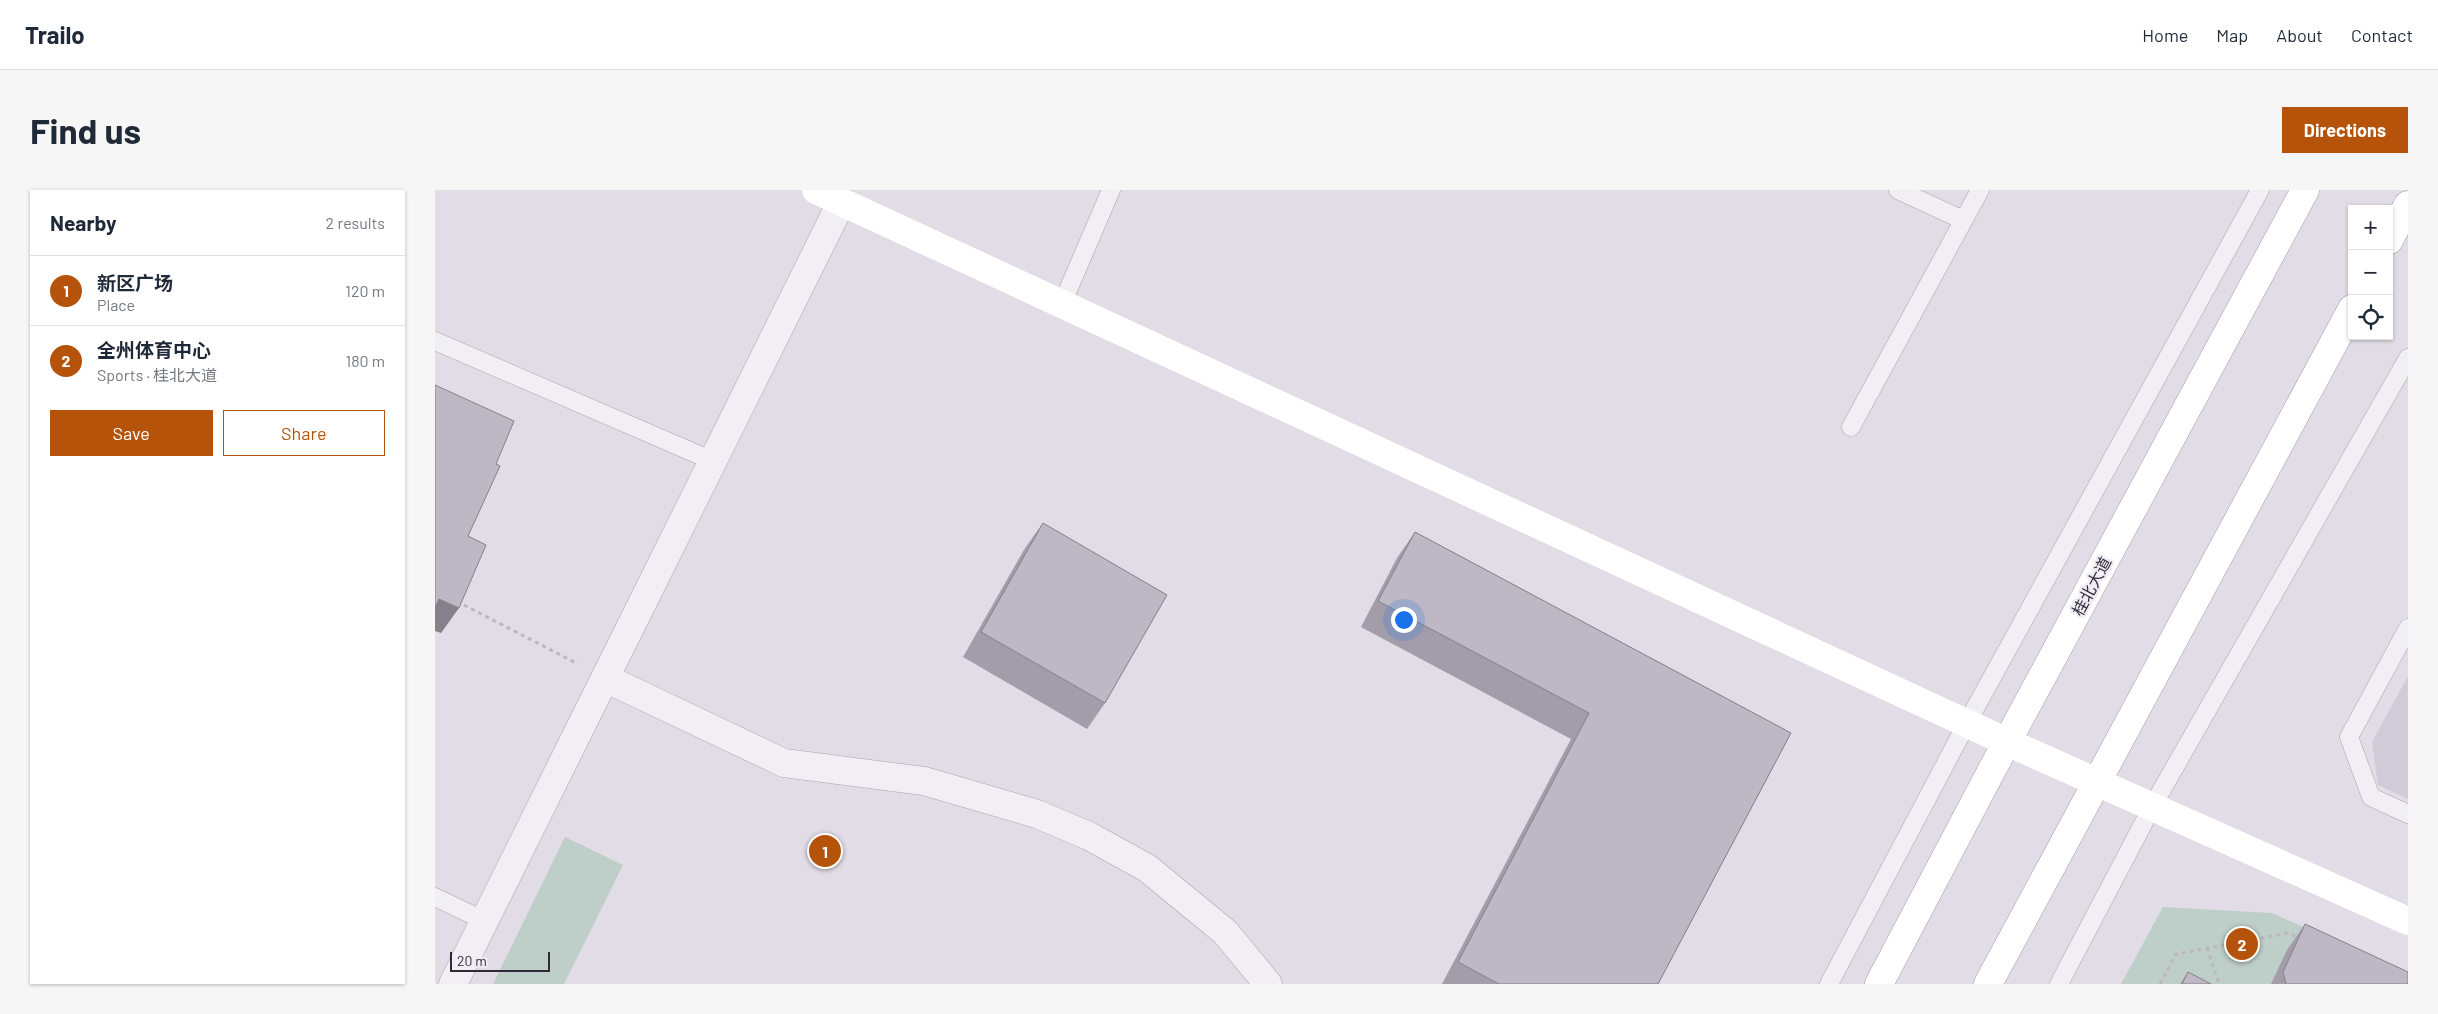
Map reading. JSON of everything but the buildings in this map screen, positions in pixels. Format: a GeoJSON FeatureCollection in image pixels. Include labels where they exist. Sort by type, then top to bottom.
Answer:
{"type":"FeatureCollection","features":[{"type":"Feature","properties":{"kind":"main road"},"geometry":{"type":"LineString","coordinates":[[816,190],[2007,742],[2408,921]]}},
{"type":"Feature","properties":{"kind":"main road","name":"桂北大道"},"geometry":{"type":"LineString","coordinates":[[1879,984],[2007,742],[2305,190]]}},
{"type":"Feature","properties":{"kind":"main road"},"geometry":{"type":"LineString","coordinates":[[2393,233],[2408,205]]}},
{"type":"Feature","properties":{"kind":"main road"},"geometry":{"type":"LineString","coordinates":[[1989,984],[2348,316]]}},
{"type":"Feature","properties":{"kind":"street"},"geometry":{"type":"LineString","coordinates":[[453,984],[842,201]]}},
{"type":"Feature","properties":{"kind":"street"},"geometry":{"type":"LineString","coordinates":[[605,678],[784,763],[924,782],[1037,814],[1089,836],[1147,868],[1204,914],[1225,932],[1269,984]]}},
{"type":"Feature","properties":{"kind":"lane"},"geometry":{"type":"LineString","coordinates":[[1062,304],[1111,190]]}},
{"type":"Feature","properties":{"kind":"lane"},"geometry":{"type":"LineString","coordinates":[[1899,190],[1963,220]]}},
{"type":"Feature","properties":{"kind":"lane"},"geometry":{"type":"LineString","coordinates":[[1851,427],[1980,190]]}},
{"type":"Feature","properties":{"kind":"lane"},"geometry":{"type":"LineString","coordinates":[[1829,984],[1967,723],[2260,190]]}},
{"type":"Feature","properties":{"kind":"lane"},"geometry":{"type":"LineString","coordinates":[[435,341],[713,461]]}},
{"type":"Feature","properties":{"kind":"lane"},"geometry":{"type":"LineString","coordinates":[[2059,984],[2152,807],[2408,358]]}},
{"type":"Feature","properties":{"kind":"lane"},"geometry":{"type":"LineString","coordinates":[[2408,628],[2349,737],[2371,797],[2408,814]]}},
{"type":"Feature","properties":{"kind":"lane"},"geometry":{"type":"LineString","coordinates":[[435,897],[485,921]]}},
{"type":"Feature","properties":{"kind":"path"},"geometry":{"type":"LineString","coordinates":[[464,605],[605,678]]}},
{"type":"Feature","properties":{"kind":"path"},"geometry":{"type":"LineString","coordinates":[[2160,984],[2176,954],[2288,933],[2306,941]]}},
{"type":"Feature","properties":{"kind":"path"},"geometry":{"type":"LineString","coordinates":[[2207,948],[2219,984]]}},
{"type":"Feature","properties":{"kind":"shaded area"},"geometry":{"type":"Polygon","coordinates":[[[2408,676],[2408,799],[2378,785],[2372,742],[2408,676]]]}},
{"type":"Feature","properties":{"kind":"shaded area"},"geometry":{"type":"Polygon","coordinates":[[[565,837],[623,865],[564,984],[493,984],[565,837]]]}},
{"type":"Feature","properties":{"kind":"shaded area"},"geometry":{"type":"Polygon","coordinates":[[[2163,907],[2272,913],[2408,974],[2408,984],[2121,984],[2163,907]]]}},
{"type":"Feature","properties":{"kind":"place","name":"新区广场"},"geometry":{"type":"Point","coordinates":[825,851]}},
{"type":"Feature","properties":{"kind":"place","name":"全州体育中心"},"geometry":{"type":"Point","coordinates":[2242,944]}}]}
